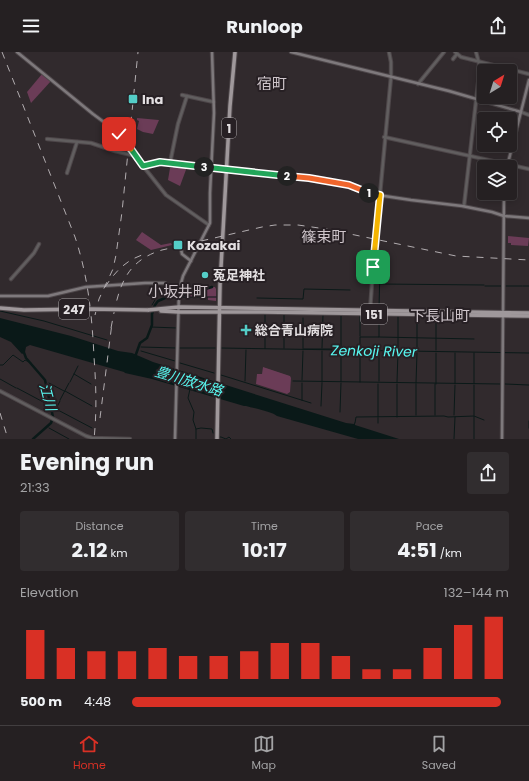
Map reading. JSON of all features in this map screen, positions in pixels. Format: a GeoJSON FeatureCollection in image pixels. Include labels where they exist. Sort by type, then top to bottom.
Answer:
{"type":"FeatureCollection","features":[{"type":"Feature","properties":{"kind":"highway","name":"1"},"geometry":{"type":"LineString","coordinates":[[216,439],[218,310],[234,52]]}},
{"type":"Feature","properties":{"kind":"highway","name":"247"},"geometry":{"type":"LineString","coordinates":[[154,310],[179,307],[218,310]]}},
{"type":"Feature","properties":{"kind":"highway","name":"247"},"geometry":{"type":"LineString","coordinates":[[0,308],[24,310],[89,309],[179,312],[218,310]]}},
{"type":"Feature","properties":{"kind":"highway","name":"151"},"geometry":{"type":"LineString","coordinates":[[218,310],[504,314],[529,313]]}},
{"type":"Feature","properties":{"kind":"highway","name":"151"},"geometry":{"type":"LineString","coordinates":[[504,314],[529,316]]}},
{"type":"Feature","properties":{"kind":"main road"},"geometry":{"type":"LineString","coordinates":[[17,52],[116,131],[143,166],[157,162],[309,178],[349,185],[367,193],[464,206],[504,216],[529,218]]}},
{"type":"Feature","properties":{"kind":"main road"},"geometry":{"type":"LineString","coordinates":[[174,439],[179,293],[183,276],[209,225],[214,102],[212,52]]}},
{"type":"Feature","properties":{"kind":"main road"},"geometry":{"type":"LineString","coordinates":[[291,52],[476,99],[521,112]]}},
{"type":"Feature","properties":{"kind":"main road"},"geometry":{"type":"LineString","coordinates":[[509,160],[529,80]]}},
{"type":"Feature","properties":{"kind":"main road"},"geometry":{"type":"LineString","coordinates":[[502,439],[504,200]]}},
{"type":"Feature","properties":{"kind":"main road"},"geometry":{"type":"LineString","coordinates":[[181,249],[182,254],[191,261]]}},
{"type":"Feature","properties":{"kind":"main road"},"geometry":{"type":"LineString","coordinates":[[0,296],[48,296],[92,286],[156,282],[167,284],[179,293]]}},
{"type":"Feature","properties":{"kind":"street"},"geometry":{"type":"LineString","coordinates":[[369,312],[371,271],[391,77],[388,52]]}},
{"type":"Feature","properties":{"kind":"street"},"geometry":{"type":"LineString","coordinates":[[418,84],[444,52]]}},
{"type":"Feature","properties":{"kind":"street"},"geometry":{"type":"LineString","coordinates":[[464,206],[479,75],[479,62],[476,52]]}},
{"type":"Feature","properties":{"kind":"street"},"geometry":{"type":"LineString","coordinates":[[453,59],[456,53],[461,57],[529,74]]}},
{"type":"Feature","properties":{"kind":"street"},"geometry":{"type":"LineString","coordinates":[[182,95],[214,102]]}},
{"type":"Feature","properties":{"kind":"street"},"geometry":{"type":"LineString","coordinates":[[170,163],[178,124],[186,96]]}},
{"type":"Feature","properties":{"kind":"street"},"geometry":{"type":"LineString","coordinates":[[521,112],[529,115]]}},
{"type":"Feature","properties":{"kind":"street"},"geometry":{"type":"LineString","coordinates":[[385,138],[484,160]]}},
{"type":"Feature","properties":{"kind":"street"},"geometry":{"type":"LineString","coordinates":[[47,140],[91,143],[136,156]]}},
{"type":"Feature","properties":{"kind":"street"},"geometry":{"type":"LineString","coordinates":[[67,173],[78,142]]}},
{"type":"Feature","properties":{"kind":"street"},"geometry":{"type":"LineString","coordinates":[[143,166],[166,195],[209,225]]}},
{"type":"Feature","properties":{"kind":"street"},"geometry":{"type":"LineString","coordinates":[[517,167],[529,169]]}},
{"type":"Feature","properties":{"kind":"street"},"geometry":{"type":"LineString","coordinates":[[11,279],[35,252],[39,244]]}},
{"type":"Feature","properties":{"kind":"street"},"geometry":{"type":"LineString","coordinates":[[0,391],[89,438],[130,439]]}},
{"type":"Feature","properties":{"kind":"shaded area"},"geometry":{"type":"Polygon","coordinates":[[[42,74],[51,81],[31,103],[27,92],[42,74]]]}},
{"type":"Feature","properties":{"kind":"shaded area"},"geometry":{"type":"Polygon","coordinates":[[[137,118],[159,120],[153,134],[137,129],[139,121],[137,118]]]}},
{"type":"Feature","properties":{"kind":"shaded area"},"geometry":{"type":"Polygon","coordinates":[[[174,165],[187,167],[180,186],[168,180],[170,168],[173,168],[174,165]]]}},
{"type":"Feature","properties":{"kind":"shaded area"},"geometry":{"type":"Polygon","coordinates":[[[142,232],[161,245],[171,243],[172,245],[151,250],[136,240],[142,232]]]}},
{"type":"Feature","properties":{"kind":"shaded area"},"geometry":{"type":"Polygon","coordinates":[[[508,236],[529,238],[528,246],[511,245],[511,243],[508,243],[508,236]]]}},
{"type":"Feature","properties":{"kind":"shaded area"},"geometry":{"type":"Polygon","coordinates":[[[215,287],[216,289],[216,301],[208,300],[208,297],[180,297],[215,287]]]}},
{"type":"Feature","properties":{"kind":"shaded area"},"geometry":{"type":"Polygon","coordinates":[[[263,367],[290,376],[290,392],[287,394],[256,384],[257,374],[262,374],[263,367]]]}},
{"type":"Feature","properties":{"kind":"water","name":"豊川放水路"},"geometry":{"type":"Polygon","coordinates":[[[0,318],[71,336],[118,351],[132,353],[153,362],[346,423],[354,424],[355,422],[355,425],[399,439],[358,439],[277,416],[263,410],[125,373],[30,345],[26,347],[25,352],[22,354],[11,342],[0,337],[0,318]]]}},
{"type":"Feature","properties":{"kind":"waterway"},"geometry":{"type":"LineString","coordinates":[[379,308],[380,267]]}},
{"type":"Feature","properties":{"kind":"waterway"},"geometry":{"type":"LineString","coordinates":[[152,305],[155,300],[155,284]]}},
{"type":"Feature","properties":{"kind":"waterway"},"geometry":{"type":"LineString","coordinates":[[379,284],[484,285]]}},
{"type":"Feature","properties":{"kind":"waterway"},"geometry":{"type":"LineString","coordinates":[[485,286],[502,286]]}},
{"type":"Feature","properties":{"kind":"waterway"},"geometry":{"type":"LineString","coordinates":[[506,286],[522,286]]}},
{"type":"Feature","properties":{"kind":"waterway"},"geometry":{"type":"LineString","coordinates":[[523,286],[529,286]]}},
{"type":"Feature","properties":{"kind":"waterway"},"geometry":{"type":"LineString","coordinates":[[135,357],[140,343],[147,338],[152,325],[152,314],[158,301],[212,287]]}},
{"type":"Feature","properties":{"kind":"waterway"},"geometry":{"type":"LineString","coordinates":[[257,298],[303,299],[304,289],[350,290]]}},
{"type":"Feature","properties":{"kind":"waterway"},"geometry":{"type":"LineString","coordinates":[[179,297],[216,297]]}},
{"type":"Feature","properties":{"kind":"waterway"},"geometry":{"type":"LineString","coordinates":[[0,311],[44,321],[107,340]]}},
{"type":"Feature","properties":{"kind":"waterway"},"geometry":{"type":"LineString","coordinates":[[265,314],[265,348]]}},
{"type":"Feature","properties":{"kind":"waterway"},"geometry":{"type":"LineString","coordinates":[[284,314],[284,348]]}},
{"type":"Feature","properties":{"kind":"waterway"},"geometry":{"type":"LineString","coordinates":[[322,348],[323,315]]}},
{"type":"Feature","properties":{"kind":"waterway"},"geometry":{"type":"LineString","coordinates":[[341,316],[341,348]]}},
{"type":"Feature","properties":{"kind":"waterway"},"geometry":{"type":"LineString","coordinates":[[360,316],[360,336]]}},
{"type":"Feature","properties":{"kind":"waterway","name":"Zenkoji River"},"geometry":{"type":"LineString","coordinates":[[303,349],[360,349],[360,337],[379,337],[379,316]]}},
{"type":"Feature","properties":{"kind":"waterway"},"geometry":{"type":"LineString","coordinates":[[398,316],[398,350]]}},
{"type":"Feature","properties":{"kind":"waterway"},"geometry":{"type":"LineString","coordinates":[[417,317],[417,350]]}},
{"type":"Feature","properties":{"kind":"waterway"},"geometry":{"type":"LineString","coordinates":[[436,317],[436,350]]}},
{"type":"Feature","properties":{"kind":"waterway"},"geometry":{"type":"LineString","coordinates":[[303,318],[303,348]]}},
{"type":"Feature","properties":{"kind":"waterway"},"geometry":{"type":"LineString","coordinates":[[151,327],[177,328]]}},
{"type":"Feature","properties":{"kind":"waterway"},"geometry":{"type":"LineString","coordinates":[[379,337],[474,339]]}},
{"type":"Feature","properties":{"kind":"waterway","name":"Zenkoji River"},"geometry":{"type":"LineString","coordinates":[[141,347],[176,348]]}},
{"type":"Feature","properties":{"kind":"waterway","name":"Zenkoji River"},"geometry":{"type":"LineString","coordinates":[[179,348],[215,348]]}},
{"type":"Feature","properties":{"kind":"waterway","name":"Zenkoji River"},"geometry":{"type":"LineString","coordinates":[[220,348],[529,353]]}},
{"type":"Feature","properties":{"kind":"waterway","name":"江川"},"geometry":{"type":"LineString","coordinates":[[23,350],[26,358],[45,380],[53,417],[51,423],[33,439]]}},
{"type":"Feature","properties":{"kind":"waterway"},"geometry":{"type":"LineString","coordinates":[[245,381],[246,350]]}},
{"type":"Feature","properties":{"kind":"waterway","name":"豊川放水路"},"geometry":{"type":"LineString","coordinates":[[141,351],[175,361]]}},
{"type":"Feature","properties":{"kind":"waterway"},"geometry":{"type":"LineString","coordinates":[[302,380],[303,351]]}},
{"type":"Feature","properties":{"kind":"waterway"},"geometry":{"type":"LineString","coordinates":[[322,351],[322,382]]}},
{"type":"Feature","properties":{"kind":"waterway"},"geometry":{"type":"LineString","coordinates":[[341,351],[341,381]]}},
{"type":"Feature","properties":{"kind":"waterway"},"geometry":{"type":"LineString","coordinates":[[360,352],[360,382]]}},
{"type":"Feature","properties":{"kind":"waterway"},"geometry":{"type":"LineString","coordinates":[[379,352],[379,381]]}},
{"type":"Feature","properties":{"kind":"waterway"},"geometry":{"type":"LineString","coordinates":[[397,382],[398,352]]}},
{"type":"Feature","properties":{"kind":"waterway"},"geometry":{"type":"LineString","coordinates":[[416,383],[417,353]]}},
{"type":"Feature","properties":{"kind":"waterway"},"geometry":{"type":"LineString","coordinates":[[436,353],[436,384]]}},
{"type":"Feature","properties":{"kind":"waterway"},"geometry":{"type":"LineString","coordinates":[[455,353],[455,383]]}},
{"type":"Feature","properties":{"kind":"waterway"},"geometry":{"type":"LineString","coordinates":[[474,353],[474,383]]}},
{"type":"Feature","properties":{"kind":"waterway"},"geometry":{"type":"LineString","coordinates":[[0,365],[3,365],[13,355],[23,362],[25,360],[31,363]]}},
{"type":"Feature","properties":{"kind":"waterway","name":"豊川放水路"},"geometry":{"type":"LineString","coordinates":[[180,363],[214,373]]}},
{"type":"Feature","properties":{"kind":"waterway"},"geometry":{"type":"LineString","coordinates":[[70,382],[78,366]]}},
{"type":"Feature","properties":{"kind":"waterway"},"geometry":{"type":"LineString","coordinates":[[74,374],[91,384]]}},
{"type":"Feature","properties":{"kind":"waterway","name":"豊川放水路"},"geometry":{"type":"LineString","coordinates":[[221,375],[311,403]]}},
{"type":"Feature","properties":{"kind":"waterway"},"geometry":{"type":"LineString","coordinates":[[0,379],[16,388]]}},
{"type":"Feature","properties":{"kind":"waterway"},"geometry":{"type":"LineString","coordinates":[[293,381],[500,384]]}},
{"type":"Feature","properties":{"kind":"waterway"},"geometry":{"type":"LineString","coordinates":[[49,383],[64,391]]}},
{"type":"Feature","properties":{"kind":"waterway"},"geometry":{"type":"LineString","coordinates":[[60,400],[69,383]]}},
{"type":"Feature","properties":{"kind":"waterway"},"geometry":{"type":"LineString","coordinates":[[302,383],[302,400]]}},
{"type":"Feature","properties":{"kind":"waterway"},"geometry":{"type":"LineString","coordinates":[[321,406],[322,383]]}},
{"type":"Feature","properties":{"kind":"waterway"},"geometry":{"type":"LineString","coordinates":[[340,412],[341,383]]}},
{"type":"Feature","properties":{"kind":"waterway"},"geometry":{"type":"LineString","coordinates":[[378,384],[378,417]]}},
{"type":"Feature","properties":{"kind":"waterway"},"geometry":{"type":"LineString","coordinates":[[397,384],[397,417]]}},
{"type":"Feature","properties":{"kind":"waterway"},"geometry":{"type":"LineString","coordinates":[[416,384],[416,415]]}},
{"type":"Feature","properties":{"kind":"waterway"},"geometry":{"type":"LineString","coordinates":[[435,384],[435,415]]}},
{"type":"Feature","properties":{"kind":"waterway"},"geometry":{"type":"LineString","coordinates":[[505,384],[529,385]]}},
{"type":"Feature","properties":{"kind":"waterway"},"geometry":{"type":"LineString","coordinates":[[454,415],[455,385]]}},
{"type":"Feature","properties":{"kind":"waterway"},"geometry":{"type":"LineString","coordinates":[[474,385],[474,415]]}},
{"type":"Feature","properties":{"kind":"waterway"},"geometry":{"type":"LineString","coordinates":[[17,388],[47,404]]}},
{"type":"Feature","properties":{"kind":"waterway","name":"豊川放水路"},"geometry":{"type":"LineString","coordinates":[[190,389],[188,398],[194,412],[193,420],[196,429],[196,439]]}},
{"type":"Feature","properties":{"kind":"waterway"},"geometry":{"type":"LineString","coordinates":[[65,391],[92,406]]}},
{"type":"Feature","properties":{"kind":"waterway"},"geometry":{"type":"LineString","coordinates":[[60,401],[56,409],[92,428]]}},
{"type":"Feature","properties":{"kind":"waterway"},"geometry":{"type":"LineString","coordinates":[[355,423],[356,417],[474,416],[484,420]]}},
{"type":"Feature","properties":{"kind":"waterway"},"geometry":{"type":"LineString","coordinates":[[474,416],[474,439]]}},
{"type":"Feature","properties":{"kind":"waterway"},"geometry":{"type":"LineString","coordinates":[[454,439],[455,417]]}},
{"type":"Feature","properties":{"kind":"waterway"},"geometry":{"type":"LineString","coordinates":[[378,418],[378,423]]}},
{"type":"Feature","properties":{"kind":"waterway"},"geometry":{"type":"LineString","coordinates":[[529,421],[529,428]]}},
{"type":"Feature","properties":{"kind":"waterway"},"geometry":{"type":"LineString","coordinates":[[49,428],[69,439]]}},
{"type":"Feature","properties":{"kind":"waterway"},"geometry":{"type":"LineString","coordinates":[[196,429],[212,429],[213,433]]}},
{"type":"Feature","properties":{"kind":"waterway"},"geometry":{"type":"LineString","coordinates":[[219,437],[226,439],[229,437],[231,439]]}},
{"type":"Feature","properties":{"kind":"railway"},"geometry":{"type":"LineString","coordinates":[[2,52],[75,237],[83,266],[89,296],[93,341],[96,398],[94,439]]}},
{"type":"Feature","properties":{"kind":"railway"},"geometry":{"type":"LineString","coordinates":[[95,315],[99,299],[113,269],[116,255],[122,212],[138,52]]}},
{"type":"Feature","properties":{"kind":"railway"},"geometry":{"type":"LineString","coordinates":[[111,328],[116,302],[124,280],[130,270],[138,262],[149,255],[162,250],[262,227],[275,225],[298,225],[326,229],[456,256],[529,260]]}},
{"type":"Feature","properties":{"kind":"railway"},"geometry":{"type":"LineString","coordinates":[[105,287],[130,260],[142,255]]}},
{"type":"Feature","properties":{"kind":"railway"},"geometry":{"type":"LineString","coordinates":[[100,418],[112,323]]}},
{"type":"Feature","properties":{"kind":"railway"},"geometry":{"type":"LineString","coordinates":[[0,413],[8,439]]}},
{"type":"Feature","properties":{"kind":"place","name":"Ina"},"geometry":{"type":"Point","coordinates":[133,99]}},
{"type":"Feature","properties":{"kind":"place","name":"Kozakai"},"geometry":{"type":"Point","coordinates":[178,245]}},
{"type":"Feature","properties":{"kind":"place","name":"菟足神社"},"geometry":{"type":"Point","coordinates":[205,275]}},
{"type":"Feature","properties":{"kind":"place","name":"総合青山病院"},"geometry":{"type":"Point","coordinates":[246,330]}},
{"type":"Feature","properties":{"kind":"district","name":"宿町"},"geometry":{"type":"Point","coordinates":[272,83]}},
{"type":"Feature","properties":{"kind":"district","name":"篠束町"},"geometry":{"type":"Point","coordinates":[324,236]}},
{"type":"Feature","properties":{"kind":"district","name":"小坂井町"},"geometry":{"type":"Point","coordinates":[178,291]}},
{"type":"Feature","properties":{"kind":"district","name":"下長山町"},"geometry":{"type":"Point","coordinates":[440,315]}},
{"type":"Feature","properties":{"kind":"route"},"geometry":{"type":"LineString","coordinates":[[119,134],[143,166],[160,162],[309,178],[349,185],[367,193],[380,195],[373,267]]}}]}
